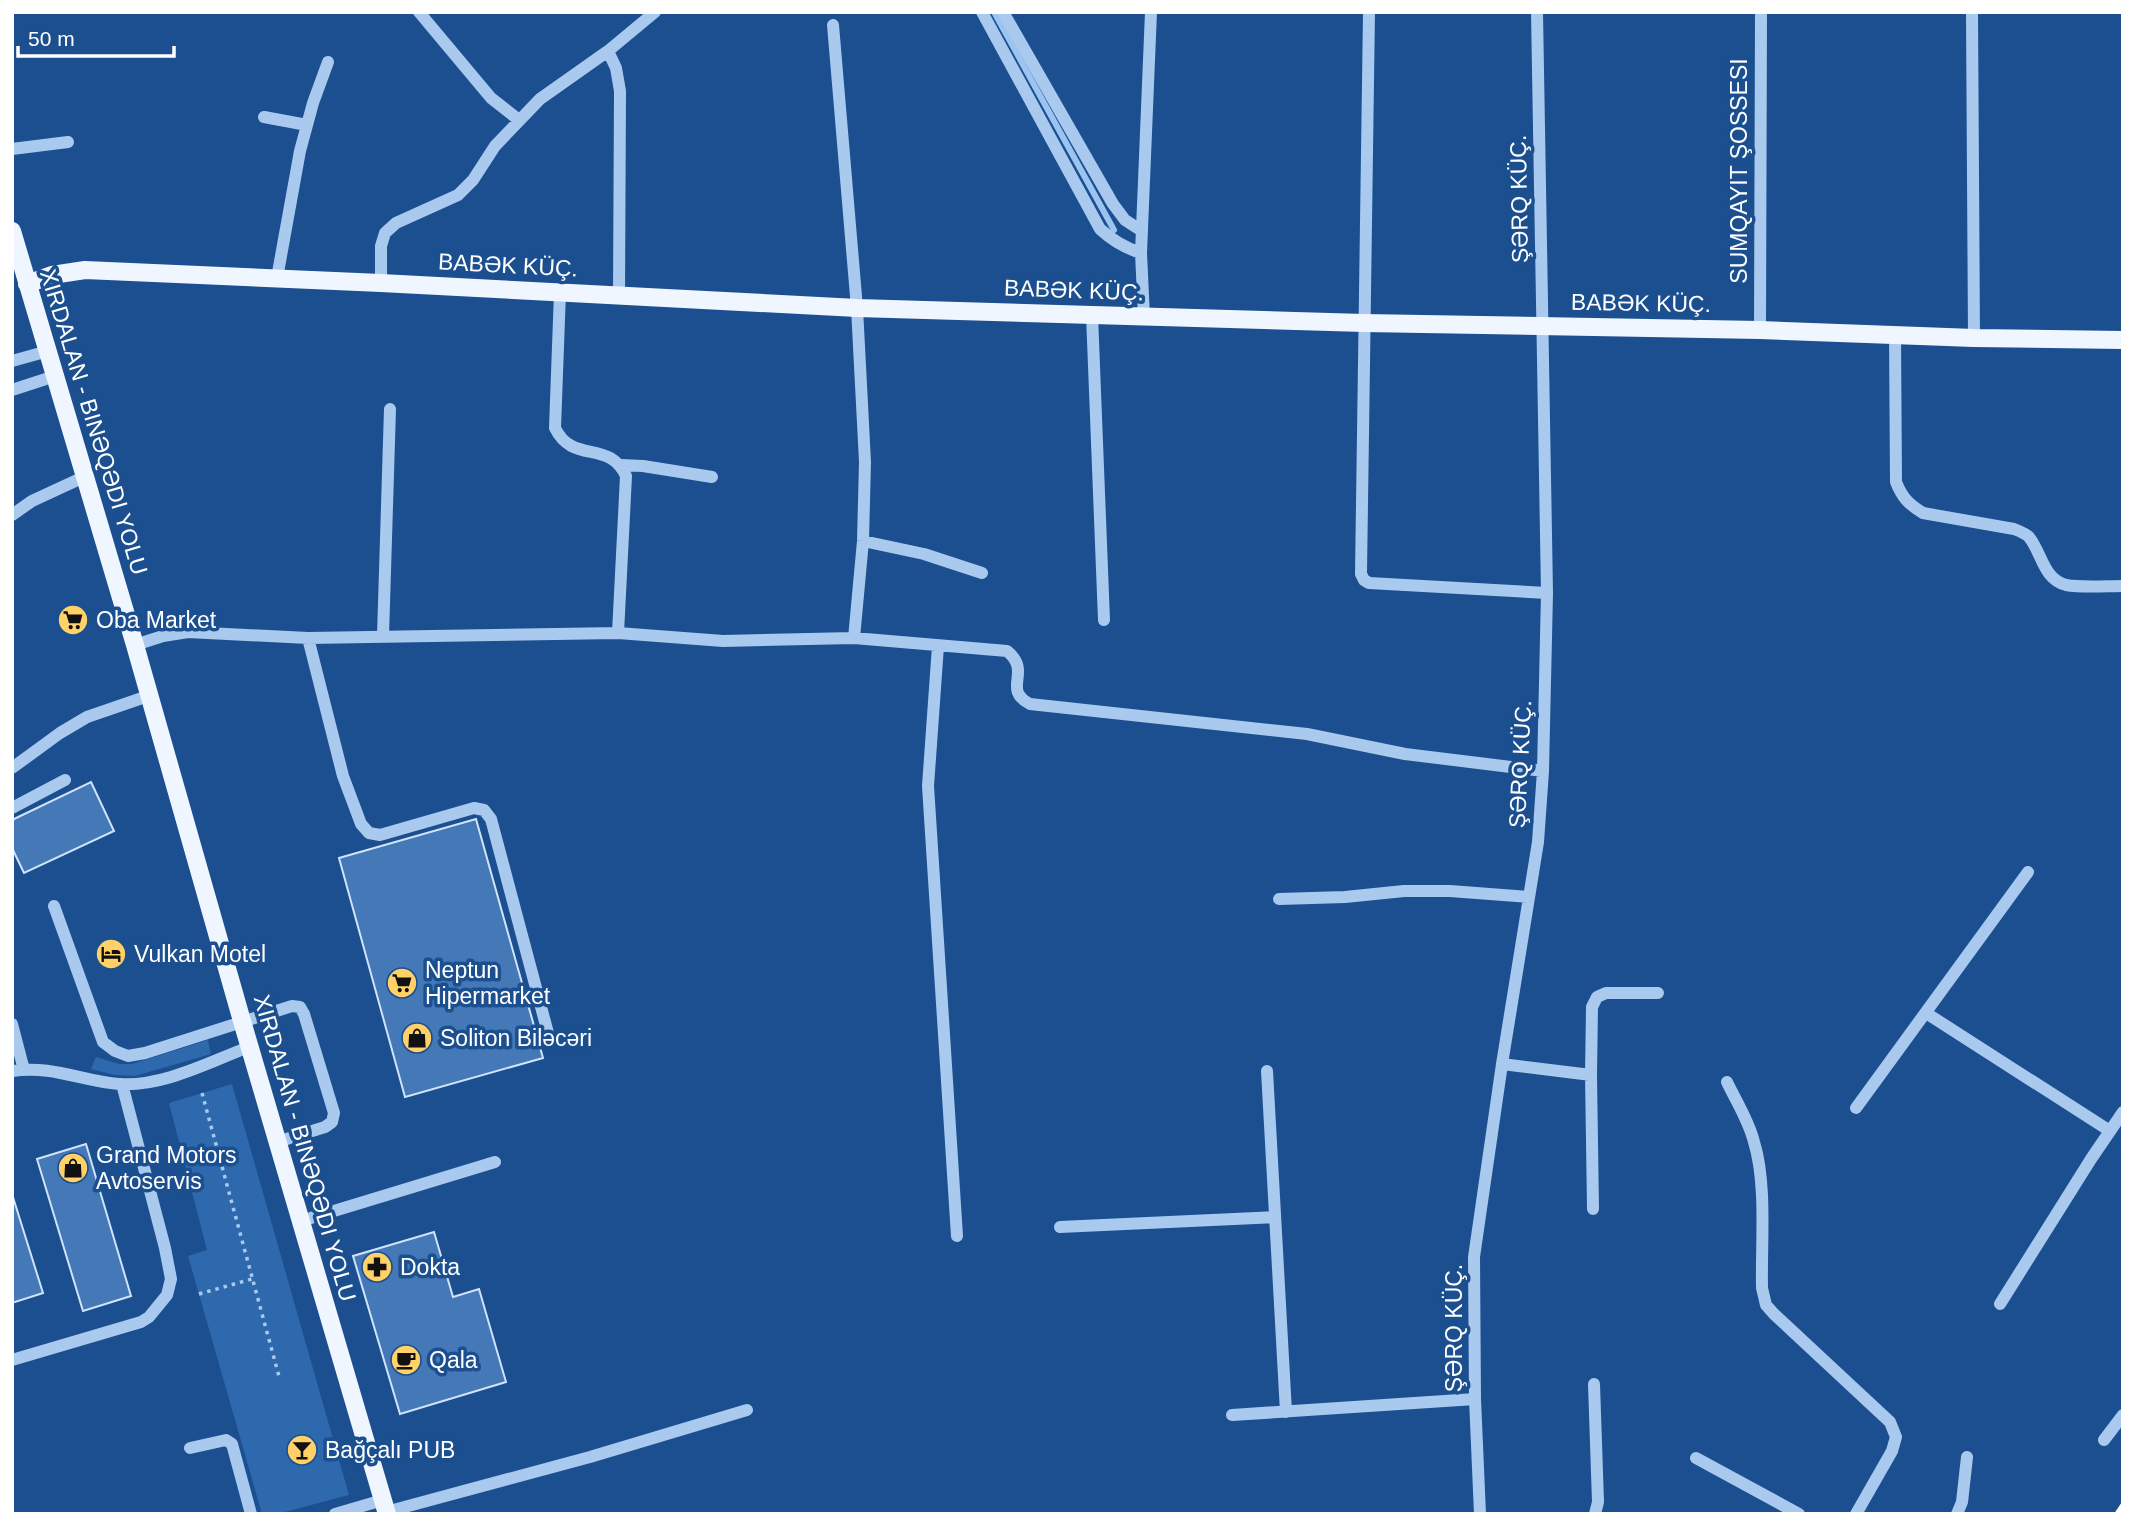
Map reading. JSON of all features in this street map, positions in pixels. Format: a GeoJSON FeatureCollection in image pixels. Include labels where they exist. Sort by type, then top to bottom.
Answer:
{"type":"FeatureCollection","features":[{"type":"Feature","properties":{"kind":"main road"},"geometry":{"type":"LineString","coordinates":[[12,232],[86,477],[385,1509]]}},
{"type":"Feature","properties":{"kind":"main road","name":"BABƏK KÜÇ."},"geometry":{"type":"LineString","coordinates":[[27,284],[52,275],[85,270],[857,308],[1364,323],[2123,340]]}},
{"type":"Feature","properties":{"kind":"street"},"geometry":{"type":"LineString","coordinates":[[419,12],[491,98],[519,120]]}},
{"type":"Feature","properties":{"kind":"street"},"geometry":{"type":"LineString","coordinates":[[381,283],[381,246],[385,233],[397,223],[458,195],[473,180],[495,146],[540,99],[608,51],[654,12]]}},
{"type":"Feature","properties":{"kind":"street"},"geometry":{"type":"LineString","coordinates":[[982,12],[1100,229],[1111,239],[1142,253]]}},
{"type":"Feature","properties":{"kind":"street"},"geometry":{"type":"LineString","coordinates":[[1003,12],[1113,204],[1125,220],[1142,231]]}},
{"type":"Feature","properties":{"kind":"street"},"geometry":{"type":"LineString","coordinates":[[1144,317],[1142,231],[1151,12]]}},
{"type":"Feature","properties":{"kind":"street"},"geometry":{"type":"LineString","coordinates":[[1368,12],[1361,574],[1364,580],[1377,584],[1547,593]]}},
{"type":"Feature","properties":{"kind":"street","name":"ŞƏRQ KÜÇ."},"geometry":{"type":"LineString","coordinates":[[1480,1514],[1475,1399],[1474,1257],[1538,842],[1543,771],[1547,593],[1537,12]]}},
{"type":"Feature","properties":{"kind":"street"},"geometry":{"type":"LineString","coordinates":[[1760,330],[1761,12]]}},
{"type":"Feature","properties":{"kind":"street"},"geometry":{"type":"LineString","coordinates":[[1972,12],[1974,338]]}},
{"type":"Feature","properties":{"kind":"street"},"geometry":{"type":"LineString","coordinates":[[833,25],[857,308],[865,462],[863,541],[854,638]]}},
{"type":"Feature","properties":{"kind":"street"},"geometry":{"type":"LineString","coordinates":[[608,51],[616,68],[620,91],[619,295]]}},
{"type":"Feature","properties":{"kind":"street"},"geometry":{"type":"LineString","coordinates":[[277,278],[307,125],[328,62]]}},
{"type":"Feature","properties":{"kind":"street"},"geometry":{"type":"LineString","coordinates":[[264,117],[307,125]]}},
{"type":"Feature","properties":{"kind":"street"},"geometry":{"type":"LineString","coordinates":[[12,149],[68,142]]}},
{"type":"Feature","properties":{"kind":"street"},"geometry":{"type":"LineString","coordinates":[[560,292],[555,428],[559,437],[569,446],[611,457],[621,465],[626,476],[618,634]]}},
{"type":"Feature","properties":{"kind":"street"},"geometry":{"type":"LineString","coordinates":[[1092,315],[1104,620]]}},
{"type":"Feature","properties":{"kind":"street"},"geometry":{"type":"LineString","coordinates":[[1895,334],[1896,482],[1902,497],[1923,513],[2014,528],[2027,535],[2055,580],[2067,585],[2123,586]]}},
{"type":"Feature","properties":{"kind":"street"},"geometry":{"type":"LineString","coordinates":[[12,360],[48,351]]}},
{"type":"Feature","properties":{"kind":"street"},"geometry":{"type":"LineString","coordinates":[[12,390],[55,376]]}},
{"type":"Feature","properties":{"kind":"street"},"geometry":{"type":"LineString","coordinates":[[383,636],[390,409]]}},
{"type":"Feature","properties":{"kind":"street"},"geometry":{"type":"LineString","coordinates":[[621,465],[712,477]]}},
{"type":"Feature","properties":{"kind":"street"},"geometry":{"type":"LineString","coordinates":[[12,515],[42,496],[86,477]]}},
{"type":"Feature","properties":{"kind":"street"},"geometry":{"type":"LineString","coordinates":[[863,541],[924,554],[982,573]]}},
{"type":"Feature","properties":{"kind":"street"},"geometry":{"type":"LineString","coordinates":[[135,645],[188,632],[308,638],[618,634],[723,641],[854,638],[1007,651],[1019,664],[1017,691],[1021,699],[1030,704],[1307,734],[1405,754],[1543,771]]}},
{"type":"Feature","properties":{"kind":"street"},"geometry":{"type":"LineString","coordinates":[[308,638],[343,776],[361,824],[369,833],[380,835],[474,808],[484,810],[491,819],[548,1033]]}},
{"type":"Feature","properties":{"kind":"street"},"geometry":{"type":"LineString","coordinates":[[938,646],[928,786],[929,831],[957,1236]]}},
{"type":"Feature","properties":{"kind":"street"},"geometry":{"type":"LineString","coordinates":[[12,768],[60,733],[88,718],[148,696]]}},
{"type":"Feature","properties":{"kind":"street"},"geometry":{"type":"LineString","coordinates":[[12,808],[65,780]]}},
{"type":"Feature","properties":{"kind":"street"},"geometry":{"type":"LineString","coordinates":[[1856,1108],[2028,872]]}},
{"type":"Feature","properties":{"kind":"street"},"geometry":{"type":"LineString","coordinates":[[1279,899],[1415,891],[1529,897]]}},
{"type":"Feature","properties":{"kind":"street"},"geometry":{"type":"LineString","coordinates":[[54,906],[103,1042],[115,1051],[128,1056],[145,1053],[292,1006],[300,1007],[334,1113],[332,1122],[325,1127],[277,1142]]}},
{"type":"Feature","properties":{"kind":"street"},"geometry":{"type":"LineString","coordinates":[[1593,1209],[1592,1007],[1597,997],[1606,993],[1658,993]]}},
{"type":"Feature","properties":{"kind":"street"},"geometry":{"type":"LineString","coordinates":[[1926,1013],[2110,1131]]}},
{"type":"Feature","properties":{"kind":"street"},"geometry":{"type":"LineString","coordinates":[[12,1024],[18,1070],[41,1069],[122,1084],[175,1075],[249,1047]]}},
{"type":"Feature","properties":{"kind":"street"},"geometry":{"type":"LineString","coordinates":[[1502,1064],[1591,1075]]}},
{"type":"Feature","properties":{"kind":"street"},"geometry":{"type":"LineString","coordinates":[[1267,1071],[1286,1412]]}},
{"type":"Feature","properties":{"kind":"street"},"geometry":{"type":"LineString","coordinates":[[1727,1082],[1754,1139],[1759,1160],[1762,1288],[1766,1305],[1890,1422],[1896,1437],[1892,1451],[1856,1514]]}},
{"type":"Feature","properties":{"kind":"street"},"geometry":{"type":"LineString","coordinates":[[12,1360],[141,1322],[167,1295],[171,1279],[165,1248],[122,1084]]}},
{"type":"Feature","properties":{"kind":"street"},"geometry":{"type":"LineString","coordinates":[[2000,1304],[2123,1112]]}},
{"type":"Feature","properties":{"kind":"street"},"geometry":{"type":"LineString","coordinates":[[301,1221],[495,1162]]}},
{"type":"Feature","properties":{"kind":"street"},"geometry":{"type":"LineString","coordinates":[[1060,1227],[1275,1217]]}},
{"type":"Feature","properties":{"kind":"street"},"geometry":{"type":"LineString","coordinates":[[1594,1384],[1598,1502],[1595,1514]]}},
{"type":"Feature","properties":{"kind":"street"},"geometry":{"type":"LineString","coordinates":[[1232,1415],[1475,1399]]}},
{"type":"Feature","properties":{"kind":"street"},"geometry":{"type":"LineString","coordinates":[[335,1514],[385,1509],[590,1457],[747,1410]]}},
{"type":"Feature","properties":{"kind":"street"},"geometry":{"type":"LineString","coordinates":[[2104,1440],[2123,1415]]}},
{"type":"Feature","properties":{"kind":"street"},"geometry":{"type":"LineString","coordinates":[[190,1448],[226,1440],[232,1444],[251,1514]]}},
{"type":"Feature","properties":{"kind":"street"},"geometry":{"type":"LineString","coordinates":[[1958,1514],[1967,1457]]}},
{"type":"Feature","properties":{"kind":"street"},"geometry":{"type":"LineString","coordinates":[[1696,1458],[1799,1514]]}},
{"type":"Feature","properties":{"kind":"path"},"geometry":{"type":"LineString","coordinates":[[202,1093],[280,1380]]}},
{"type":"Feature","properties":{"kind":"path"},"geometry":{"type":"LineString","coordinates":[[199,1294],[253,1279]]}},
{"type":"Feature","properties":{"kind":"shaded area"},"geometry":{"type":"Polygon","coordinates":[[[208,1040],[211,1054],[135,1076],[115,1075],[91,1069],[96,1057],[119,1064],[132,1064],[208,1040]]]}},
{"type":"Feature","properties":{"kind":"shaded area"},"geometry":{"type":"Polygon","coordinates":[[[232,1084],[349,1495],[277,1514],[262,1514],[188,1256],[207,1250],[169,1103],[232,1084]]]}},
{"type":"Feature","properties":{"kind":"building"},"geometry":{"type":"Polygon","coordinates":[[[91,782],[114,831],[24,873],[12,848],[12,820],[91,782]]]}},
{"type":"Feature","properties":{"kind":"building"},"geometry":{"type":"Polygon","coordinates":[[[476,819],[543,1058],[405,1097],[339,858],[476,819]]]}},
{"type":"Feature","properties":{"kind":"building"},"geometry":{"type":"Polygon","coordinates":[[[86,1144],[131,1296],[83,1311],[37,1159],[86,1144]]]}},
{"type":"Feature","properties":{"kind":"building"},"geometry":{"type":"Polygon","coordinates":[[[12,1194],[43,1293],[12,1303],[12,1194]]]}},
{"type":"Feature","properties":{"kind":"building"},"geometry":{"type":"Polygon","coordinates":[[[434,1232],[453,1297],[479,1289],[506,1382],[400,1414],[353,1256],[434,1232]]]}},
{"type":"Feature","properties":{"kind":"waterway"},"geometry":{"type":"LineString","coordinates":[[994,12],[1114,230]]}},
{"type":"Feature","properties":{"kind":"railway"},"geometry":{"type":"LineString","coordinates":[[2117,1514],[2123,1505]]}},
{"type":"Feature","properties":{"kind":"place","name":"Oba Market"},"geometry":{"type":"Point","coordinates":[73,620]}},
{"type":"Feature","properties":{"kind":"place","name":"Vulkan Motel"},"geometry":{"type":"Point","coordinates":[111,954]}},
{"type":"Feature","properties":{"kind":"place","name":"Neptun Hipermarket"},"geometry":{"type":"Point","coordinates":[402,983]}},
{"type":"Feature","properties":{"kind":"place","name":"Soliton Biləcəri"},"geometry":{"type":"Point","coordinates":[417,1038]}},
{"type":"Feature","properties":{"kind":"place","name":"Grand Motors Avtoservis"},"geometry":{"type":"Point","coordinates":[73,1168]}},
{"type":"Feature","properties":{"kind":"place","name":"Dokta"},"geometry":{"type":"Point","coordinates":[377,1267]}},
{"type":"Feature","properties":{"kind":"place","name":"Qala"},"geometry":{"type":"Point","coordinates":[406,1360]}},
{"type":"Feature","properties":{"kind":"place","name":"Bağçalı PUB"},"geometry":{"type":"Point","coordinates":[302,1450]}}]}
